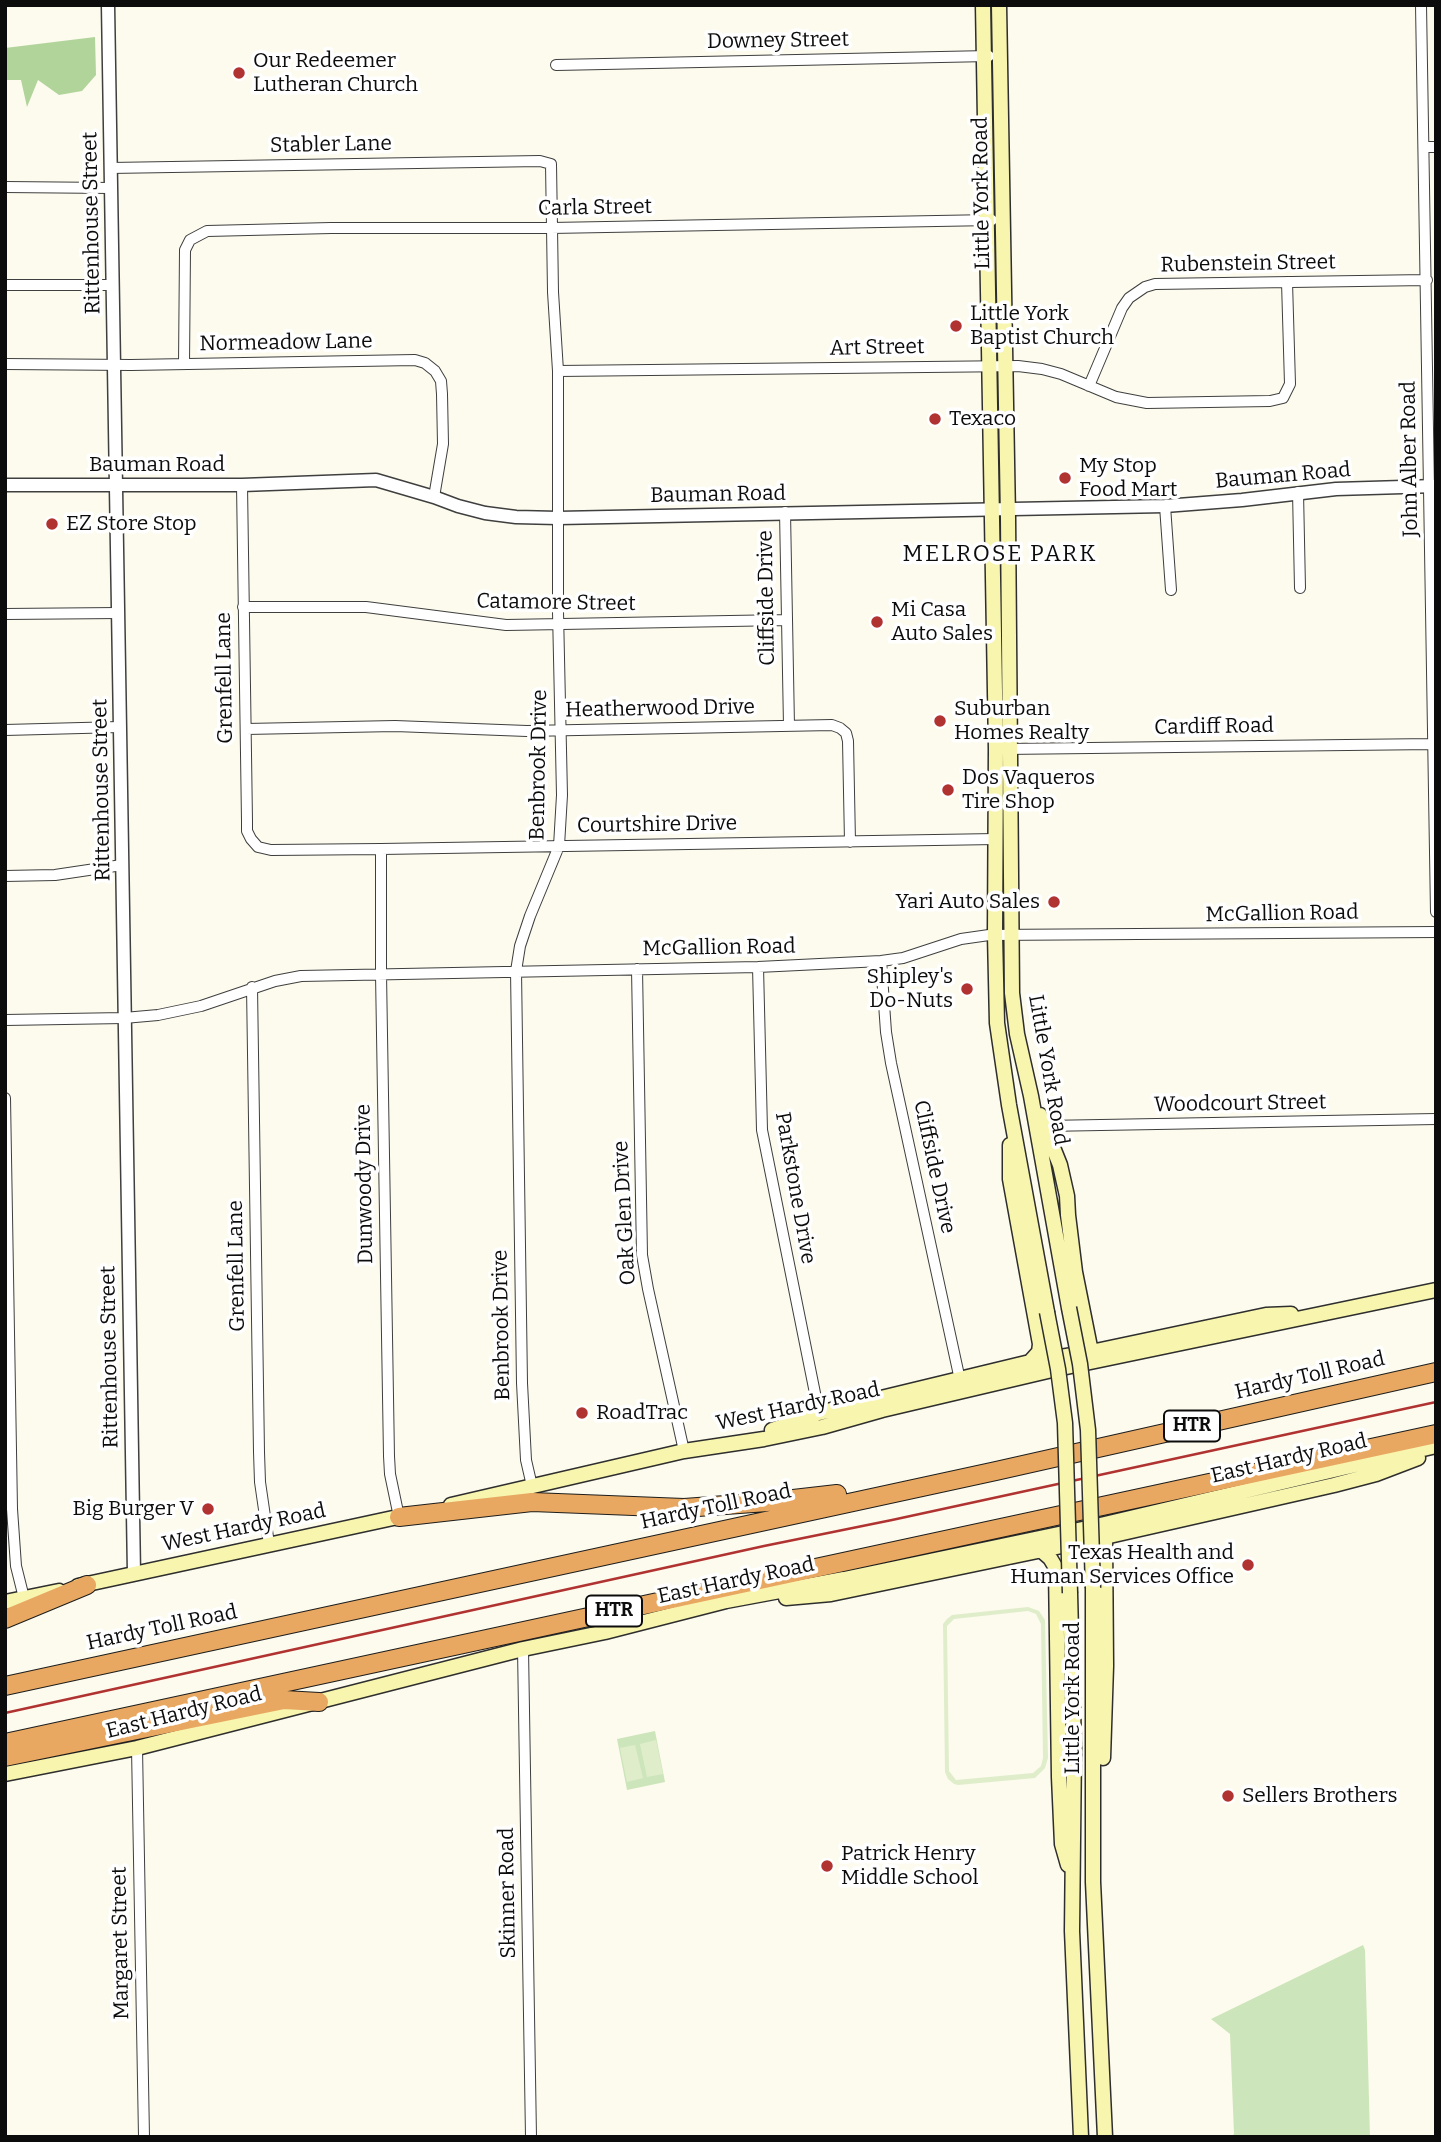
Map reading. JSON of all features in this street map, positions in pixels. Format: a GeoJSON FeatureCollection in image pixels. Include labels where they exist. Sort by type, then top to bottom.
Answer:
{"type":"FeatureCollection","features":[{"type":"Feature","properties":{"kind":"highway","name":"Hardy Toll Road"},"geometry":{"type":"LineString","coordinates":[[5,1686],[1436,1372]]}},
{"type":"Feature","properties":{"kind":"highway","name":"HTR"},"geometry":{"type":"LineString","coordinates":[[5,1743],[1436,1434]]}},
{"type":"Feature","properties":{"kind":"highway"},"geometry":{"type":"LineString","coordinates":[[399,1517],[532,1502],[657,1508],[710,1507],[948,1481]]}},
{"type":"Feature","properties":{"kind":"highway"},"geometry":{"type":"LineString","coordinates":[[5,1619],[87,1585]]}},
{"type":"Feature","properties":{"kind":"highway"},"geometry":{"type":"LineString","coordinates":[[5,1758],[284,1700],[319,1702]]}},
{"type":"Feature","properties":{"kind":"main road","name":"Little York Road"},"geometry":{"type":"LineString","coordinates":[[984,5],[992,508],[1012,936],[1012,993],[1017,1034],[1076,1311],[1088,1430],[1093,1588],[1093,1882],[1105,2137]]}},
{"type":"Feature","properties":{"kind":"main road","name":"Little York Road"},"geometry":{"type":"LineString","coordinates":[[999,5],[1008,508],[1004,749],[996,839],[997,1023],[1009,1105],[1058,1369],[1065,1423],[1073,1748],[1072,1907],[1081,2137]]}},
{"type":"Feature","properties":{"kind":"main road"},"geometry":{"type":"LineString","coordinates":[[1031,1096],[1060,1165],[1067,1196],[1078,1333],[1066,1342],[1047,1342],[1038,1333]]}},
{"type":"Feature","properties":{"kind":"main road"},"geometry":{"type":"LineString","coordinates":[[1009,1105],[1010,1179],[1040,1344],[1039,1352],[1030,1362]]}},
{"type":"Feature","properties":{"kind":"main road","name":"West Hardy Road"},"geometry":{"type":"LineString","coordinates":[[5,1602],[399,1517],[684,1451],[822,1427],[882,1410],[1080,1364],[1436,1290]]}},
{"type":"Feature","properties":{"kind":"main road"},"geometry":{"type":"LineString","coordinates":[[1076,1311],[1091,1352]]}},
{"type":"Feature","properties":{"kind":"main road"},"geometry":{"type":"LineString","coordinates":[[741,1441],[819,1413],[1030,1362],[1091,1352],[1266,1315],[1328,1314]]}},
{"type":"Feature","properties":{"kind":"main road","name":"East Hardy Road"},"geometry":{"type":"LineString","coordinates":[[5,1774],[137,1748],[523,1649],[605,1632],[726,1601],[1068,1533],[1436,1446]]}},
{"type":"Feature","properties":{"kind":"main road"},"geometry":{"type":"LineString","coordinates":[[726,1601],[831,1594],[1042,1551],[1334,1485],[1376,1474],[1436,1452]]}},
{"type":"Feature","properties":{"kind":"main road"},"geometry":{"type":"LineString","coordinates":[[1093,1882],[1104,1737],[1105,1537]]}},
{"type":"Feature","properties":{"kind":"main road"},"geometry":{"type":"LineString","coordinates":[[1042,1551],[1051,1558],[1056,1568],[1062,1844],[1072,1884]]}},
{"type":"Feature","properties":{"kind":"main road"},"geometry":{"type":"LineString","coordinates":[[1056,1582],[1065,1568],[1080,1563],[1100,1565],[1106,1574]]}},
{"type":"Feature","properties":{"kind":"main road"},"geometry":{"type":"LineString","coordinates":[[1072,1907],[1094,1908]]}},
{"type":"Feature","properties":{"kind":"street","name":"Rittenhouse Street"},"geometry":{"type":"LineString","coordinates":[[108,5],[134,1574]]}},
{"type":"Feature","properties":{"kind":"street","name":"John Alber Road"},"geometry":{"type":"LineString","coordinates":[[1422,5],[1430,147],[1427,280],[1436,912]]}},
{"type":"Feature","properties":{"kind":"street","name":"Downey Street"},"geometry":{"type":"LineString","coordinates":[[556,65],[1000,57]]}},
{"type":"Feature","properties":{"kind":"street","name":"Stabler Lane"},"geometry":{"type":"LineString","coordinates":[[110,168],[540,161],[551,164]]}},
{"type":"Feature","properties":{"kind":"street","name":"Benbrook Drive"},"geometry":{"type":"LineString","coordinates":[[533,1486],[527,1460],[522,1383],[516,971],[520,946],[530,916],[559,846],[562,794],[558,371],[552,292],[551,164]]}},
{"type":"Feature","properties":{"kind":"street"},"geometry":{"type":"LineString","coordinates":[[5,187],[111,188]]}},
{"type":"Feature","properties":{"kind":"street","name":"Carla Street"},"geometry":{"type":"LineString","coordinates":[[184,364],[185,250],[190,240],[206,231],[1003,220]]}},
{"type":"Feature","properties":{"kind":"street","name":"Rubenstein Street"},"geometry":{"type":"LineString","coordinates":[[1089,386],[1122,308],[1137,291],[1155,284],[1427,280]]}},
{"type":"Feature","properties":{"kind":"street","name":"Art Street"},"geometry":{"type":"LineString","coordinates":[[558,371],[1005,366],[1061,373],[1116,397],[1147,402],[1270,401],[1283,398],[1290,384],[1287,282]]}},
{"type":"Feature","properties":{"kind":"street"},"geometry":{"type":"LineString","coordinates":[[5,285],[113,285]]}},
{"type":"Feature","properties":{"kind":"street","name":"Normeadow Lane"},"geometry":{"type":"LineString","coordinates":[[5,364],[415,360],[425,363],[435,371],[441,381],[442,394],[443,444],[434,497]]}},
{"type":"Feature","properties":{"kind":"street","name":"Bauman Road"},"geometry":{"type":"LineString","coordinates":[[5,485],[242,485],[376,480],[458,506],[516,517],[1165,506],[1378,486],[1432,486]]}},
{"type":"Feature","properties":{"kind":"street","name":"Grenfell Lane"},"geometry":{"type":"LineString","coordinates":[[242,485],[247,831],[258,847],[278,850]]}},
{"type":"Feature","properties":{"kind":"street"},"geometry":{"type":"LineString","coordinates":[[1298,492],[1300,588]]}},
{"type":"Feature","properties":{"kind":"street"},"geometry":{"type":"LineString","coordinates":[[1165,506],[1171,590]]}},
{"type":"Feature","properties":{"kind":"street","name":"Cliffside Drive"},"geometry":{"type":"LineString","coordinates":[[785,512],[789,726]]}},
{"type":"Feature","properties":{"kind":"street","name":"Catamore Street"},"geometry":{"type":"LineString","coordinates":[[243,607],[366,607],[484,623],[786,620]]}},
{"type":"Feature","properties":{"kind":"street"},"geometry":{"type":"LineString","coordinates":[[5,614],[118,612]]}},
{"type":"Feature","properties":{"kind":"street","name":"Heatherwood Drive"},"geometry":{"type":"LineString","coordinates":[[246,729],[395,726],[492,731],[832,725],[846,733],[850,842]]}},
{"type":"Feature","properties":{"kind":"street"},"geometry":{"type":"LineString","coordinates":[[5,730],[120,727]]}},
{"type":"Feature","properties":{"kind":"street","name":"Cardiff Road"},"geometry":{"type":"LineString","coordinates":[[1004,749],[1433,744]]}},
{"type":"Feature","properties":{"kind":"street","name":"Courtshire Drive"},"geometry":{"type":"LineString","coordinates":[[278,850],[996,839]]}},
{"type":"Feature","properties":{"kind":"street","name":"Dunwoody Drive"},"geometry":{"type":"LineString","coordinates":[[381,849],[388,1456],[399,1517]]}},
{"type":"Feature","properties":{"kind":"street"},"geometry":{"type":"LineString","coordinates":[[5,876],[55,875],[122,865]]}},
{"type":"Feature","properties":{"kind":"street","name":"McGallion Road"},"geometry":{"type":"LineString","coordinates":[[5,1020],[124,1018],[178,1012],[252,987],[301,976],[758,967],[881,961],[903,958],[961,939],[995,935],[1436,932]]}},
{"type":"Feature","properties":{"kind":"street","name":"Cliffside Drive"},"geometry":{"type":"LineString","coordinates":[[881,961],[891,1063],[960,1380]]}},
{"type":"Feature","properties":{"kind":"street","name":"Parkstone Drive"},"geometry":{"type":"LineString","coordinates":[[758,967],[762,1130],[819,1413]]}},
{"type":"Feature","properties":{"kind":"street","name":"Oak Glen Drive"},"geometry":{"type":"LineString","coordinates":[[637,969],[642,1255],[684,1451]]}},
{"type":"Feature","properties":{"kind":"street","name":"Grenfell Lane"},"geometry":{"type":"LineString","coordinates":[[252,987],[260,1472],[269,1544]]}},
{"type":"Feature","properties":{"kind":"street"},"geometry":{"type":"LineString","coordinates":[[5,1098],[12,1509],[16,1566],[24,1598]]}},
{"type":"Feature","properties":{"kind":"street","name":"Woodcourt Street"},"geometry":{"type":"LineString","coordinates":[[1045,1126],[1436,1119]]}},
{"type":"Feature","properties":{"kind":"street","name":"Skinner Road"},"geometry":{"type":"LineString","coordinates":[[523,1649],[531,2137]]}},
{"type":"Feature","properties":{"kind":"street","name":"Margaret Street"},"geometry":{"type":"LineString","coordinates":[[137,1748],[144,2137]]}},
{"type":"Feature","properties":{"kind":"green space"},"geometry":{"type":"Polygon","coordinates":[[[95,37],[96,75],[82,91],[59,95],[38,80],[27,107],[21,80],[5,80],[5,48],[95,37]]]}},
{"type":"Feature","properties":{"kind":"green space"},"geometry":{"type":"Polygon","coordinates":[[[1028,1607],[1039,1611],[1045,1620],[1048,1758],[1045,1768],[1035,1778],[958,1785],[948,1779],[945,1772],[943,1624],[952,1615],[1028,1607]],[[1028,1611],[954,1619],[947,1626],[949,1771],[956,1780],[1033,1773],[1041,1766],[1041,1624],[1036,1614],[1028,1611]]]}},
{"type":"Feature","properties":{"kind":"green space"},"geometry":{"type":"Polygon","coordinates":[[[655,1731],[665,1782],[627,1790],[617,1739],[655,1731]]]}},
{"type":"Feature","properties":{"kind":"green space"},"geometry":{"type":"Polygon","coordinates":[[[656,1740],[663,1774],[647,1777],[640,1744],[656,1740]]]}},
{"type":"Feature","properties":{"kind":"green space"},"geometry":{"type":"Polygon","coordinates":[[[635,1745],[643,1778],[627,1782],[620,1748],[635,1745]]]}},
{"type":"Feature","properties":{"kind":"green space"},"geometry":{"type":"Polygon","coordinates":[[[1363,1945],[1370,2137],[1231,2137],[1234,2134],[1230,2034],[1211,2019],[1363,1945]]]}},
{"type":"Feature","properties":{"kind":"railway"},"geometry":{"type":"LineString","coordinates":[[5,1713],[1436,1402]]}},
{"type":"Feature","properties":{"kind":"place","name":"Our Redeemer Lutheran Church"},"geometry":{"type":"Point","coordinates":[239,73]}},
{"type":"Feature","properties":{"kind":"place","name":"Little York Baptist Church"},"geometry":{"type":"Point","coordinates":[956,326]}},
{"type":"Feature","properties":{"kind":"place","name":"Texaco"},"geometry":{"type":"Point","coordinates":[935,419]}},
{"type":"Feature","properties":{"kind":"place","name":"My Stop Food Mart"},"geometry":{"type":"Point","coordinates":[1065,478]}},
{"type":"Feature","properties":{"kind":"place","name":"EZ Store Stop"},"geometry":{"type":"Point","coordinates":[52,524]}},
{"type":"Feature","properties":{"kind":"place","name":"Mi Casa Auto Sales"},"geometry":{"type":"Point","coordinates":[877,622]}},
{"type":"Feature","properties":{"kind":"place","name":"Suburban Homes Realty"},"geometry":{"type":"Point","coordinates":[940,721]}},
{"type":"Feature","properties":{"kind":"place","name":"Dos Vaqueros Tire Shop"},"geometry":{"type":"Point","coordinates":[948,790]}},
{"type":"Feature","properties":{"kind":"place","name":"Yari Auto Sales"},"geometry":{"type":"Point","coordinates":[1054,902]}},
{"type":"Feature","properties":{"kind":"place","name":"Shipley's Do-Nuts"},"geometry":{"type":"Point","coordinates":[967,989]}},
{"type":"Feature","properties":{"kind":"place","name":"RoadTrac"},"geometry":{"type":"Point","coordinates":[582,1413]}},
{"type":"Feature","properties":{"kind":"place","name":"Big Burger V"},"geometry":{"type":"Point","coordinates":[208,1509]}},
{"type":"Feature","properties":{"kind":"place","name":"Texas Health and Human Services Office"},"geometry":{"type":"Point","coordinates":[1248,1565]}},
{"type":"Feature","properties":{"kind":"place","name":"Sellers Brothers"},"geometry":{"type":"Point","coordinates":[1228,1796]}},
{"type":"Feature","properties":{"kind":"place","name":"Patrick Henry Middle School"},"geometry":{"type":"Point","coordinates":[827,1866]}},
{"type":"Feature","properties":{"kind":"district","name":"MELROSE PARK"},"geometry":{"type":"Point","coordinates":[1000,555]}}]}
